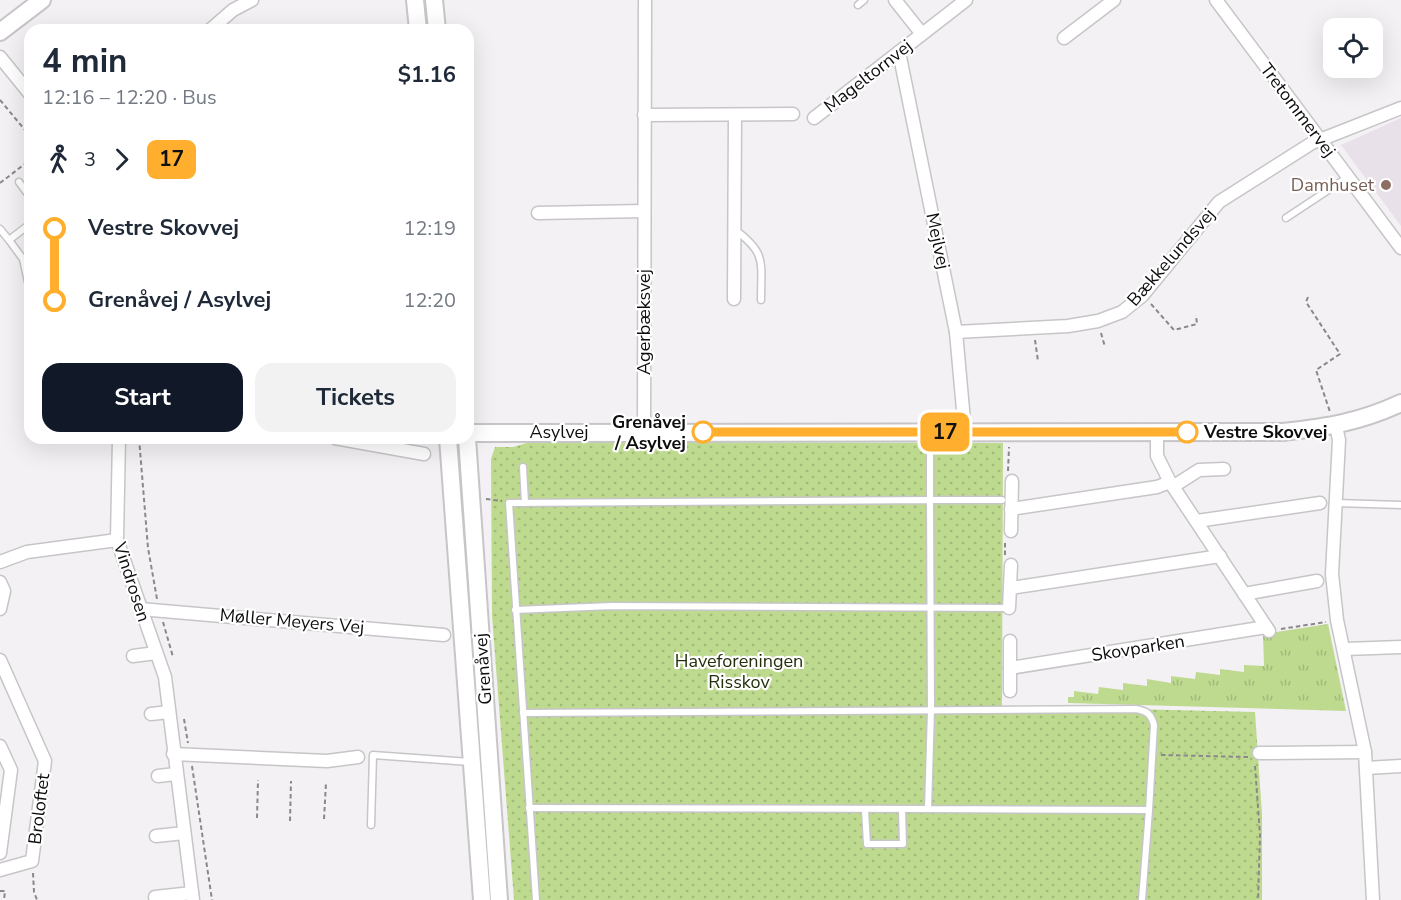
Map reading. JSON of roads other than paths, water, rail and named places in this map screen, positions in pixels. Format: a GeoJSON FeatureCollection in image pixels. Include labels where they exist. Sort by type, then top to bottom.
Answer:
{"type":"FeatureCollection","features":[{"type":"Feature","properties":{"kind":"street"},"geometry":{"type":"LineString","coordinates":[[0,32],[42,0]]}},
{"type":"Feature","properties":{"kind":"street"},"geometry":{"type":"LineString","coordinates":[[217,24],[233,10],[252,0]]}},
{"type":"Feature","properties":{"kind":"street"},"geometry":{"type":"LineString","coordinates":[[415,0],[417,24]]}},
{"type":"Feature","properties":{"kind":"street"},"geometry":{"type":"LineString","coordinates":[[435,0],[437,24]]}},
{"type":"Feature","properties":{"kind":"street","name":"Agerbæksvej"},"geometry":{"type":"LineString","coordinates":[[644,432],[645,0]]}},
{"type":"Feature","properties":{"kind":"street","name":"Mageltornvej"},"geometry":{"type":"LineString","coordinates":[[895,0],[922,34]]}},
{"type":"Feature","properties":{"kind":"street","name":"Mageltornvej"},"geometry":{"type":"LineString","coordinates":[[814,118],[966,0]]}},
{"type":"Feature","properties":{"kind":"street"},"geometry":{"type":"LineString","coordinates":[[1064,38],[1114,0]]}},
{"type":"Feature","properties":{"kind":"street","name":"Tretommervej"},"geometry":{"type":"LineString","coordinates":[[1216,0],[1401,248]]}},
{"type":"Feature","properties":{"kind":"street","name":"Mejlvej"},"geometry":{"type":"LineString","coordinates":[[899,52],[956,332],[965,432]]}},
{"type":"Feature","properties":{"kind":"street"},"geometry":{"type":"LineString","coordinates":[[0,57],[24,87]]}},
{"type":"Feature","properties":{"kind":"street","name":"Bækkelundsvej"},"geometry":{"type":"LineString","coordinates":[[956,332],[1068,326],[1104,320],[1122,312],[1142,296],[1219,202],[1321,140],[1401,108]]}},
{"type":"Feature","properties":{"kind":"street"},"geometry":{"type":"LineString","coordinates":[[644,116],[793,114]]}},
{"type":"Feature","properties":{"kind":"street"},"geometry":{"type":"LineString","coordinates":[[734,299],[735,115]]}},
{"type":"Feature","properties":{"kind":"street"},"geometry":{"type":"LineString","coordinates":[[538,213],[644,212]]}},
{"type":"Feature","properties":{"kind":"street","name":"Asylvej"},"geometry":{"type":"LineString","coordinates":[[474,433],[1283,432],[1359,421],[1401,403]]}},
{"type":"Feature","properties":{"kind":"street"},"geometry":{"type":"LineString","coordinates":[[1336,426],[1339,440],[1332,574],[1337,620],[1345,649],[1365,752],[1373,900]]}},
{"type":"Feature","properties":{"kind":"street"},"geometry":{"type":"LineString","coordinates":[[1157,432],[1157,456],[1172,484],[1244,594],[1317,581]]}},
{"type":"Feature","properties":{"kind":"street","name":"Vindrosen"},"geometry":{"type":"LineString","coordinates":[[119,444],[117,540],[165,677],[192,896],[155,897]]}},
{"type":"Feature","properties":{"kind":"street"},"geometry":{"type":"LineString","coordinates":[[368,444],[424,454]]}},
{"type":"Feature","properties":{"kind":"street","name":"Grenåvej"},"geometry":{"type":"LineString","coordinates":[[448,444],[482,900]]}},
{"type":"Feature","properties":{"kind":"street","name":"Grenåvej"},"geometry":{"type":"LineString","coordinates":[[468,444],[500,900]]}},
{"type":"Feature","properties":{"kind":"street"},"geometry":{"type":"LineString","coordinates":[[1006,504],[1157,487],[1172,484],[1198,470],[1224,469]]}},
{"type":"Feature","properties":{"kind":"street"},"geometry":{"type":"LineString","coordinates":[[1011,481],[1006,504],[1011,531]]}},
{"type":"Feature","properties":{"kind":"street"},"geometry":{"type":"LineString","coordinates":[[1197,521],[1320,503]]}},
{"type":"Feature","properties":{"kind":"street"},"geometry":{"type":"LineString","coordinates":[[0,562],[27,552],[117,540]]}},
{"type":"Feature","properties":{"kind":"street"},"geometry":{"type":"LineString","coordinates":[[1011,588],[1220,556]]}},
{"type":"Feature","properties":{"kind":"street"},"geometry":{"type":"LineString","coordinates":[[1010,608],[1011,565]]}},
{"type":"Feature","properties":{"kind":"street"},"geometry":{"type":"LineString","coordinates":[[0,582],[4,591],[0,609]]}},
{"type":"Feature","properties":{"kind":"street","name":"Skovparken"},"geometry":{"type":"LineString","coordinates":[[1010,668],[1268,630],[1244,594]]}},
{"type":"Feature","properties":{"kind":"street","name":"Møller Meyers Vej"},"geometry":{"type":"LineString","coordinates":[[140,609],[444,635]]}},
{"type":"Feature","properties":{"kind":"street"},"geometry":{"type":"LineString","coordinates":[[1010,641],[1010,691]]}},
{"type":"Feature","properties":{"kind":"street"},"geometry":{"type":"LineString","coordinates":[[1345,649],[1401,647]]}},
{"type":"Feature","properties":{"kind":"street"},"geometry":{"type":"LineString","coordinates":[[133,656],[156,653]]}},
{"type":"Feature","properties":{"kind":"street","name":"Broloftet"},"geometry":{"type":"LineString","coordinates":[[0,660],[45,761],[32,861],[0,870]]}},
{"type":"Feature","properties":{"kind":"street"},"geometry":{"type":"LineString","coordinates":[[151,714],[169,712]]}},
{"type":"Feature","properties":{"kind":"street","name":"Broloftet"},"geometry":{"type":"LineString","coordinates":[[0,746],[11,770],[0,853]]}},
{"type":"Feature","properties":{"kind":"street"},"geometry":{"type":"LineString","coordinates":[[1259,753],[1365,752]]}},
{"type":"Feature","properties":{"kind":"street"},"geometry":{"type":"LineString","coordinates":[[173,754],[327,761],[358,757]]}},
{"type":"Feature","properties":{"kind":"street"},"geometry":{"type":"LineString","coordinates":[[1366,768],[1401,766]]}},
{"type":"Feature","properties":{"kind":"street"},"geometry":{"type":"LineString","coordinates":[[158,776],[176,774]]}},
{"type":"Feature","properties":{"kind":"street"},"geometry":{"type":"LineString","coordinates":[[156,837],[184,833]]}},
{"type":"Feature","properties":{"kind":"lane"},"geometry":{"type":"LineString","coordinates":[[1286,218],[1348,177]]}},
{"type":"Feature","properties":{"kind":"lane"},"geometry":{"type":"LineString","coordinates":[[19,182],[24,189]]}},
{"type":"Feature","properties":{"kind":"lane"},"geometry":{"type":"LineString","coordinates":[[0,229],[23,258],[24,267]]}},
{"type":"Feature","properties":{"kind":"lane"},"geometry":{"type":"LineString","coordinates":[[9,240],[24,229]]}},
{"type":"Feature","properties":{"kind":"lane"},"geometry":{"type":"LineString","coordinates":[[734,229],[757,248],[761,264],[761,300]]}},
{"type":"Feature","properties":{"kind":"lane"},"geometry":{"type":"LineString","coordinates":[[928,809],[932,606],[930,432]]}},
{"type":"Feature","properties":{"kind":"lane"},"geometry":{"type":"LineString","coordinates":[[524,467],[525,503]]}},
{"type":"Feature","properties":{"kind":"lane"},"geometry":{"type":"LineString","coordinates":[[536,900],[509,502],[930,500],[1006,504]]}},
{"type":"Feature","properties":{"kind":"lane"},"geometry":{"type":"LineString","coordinates":[[1335,503],[1401,505]]}},
{"type":"Feature","properties":{"kind":"lane"},"geometry":{"type":"LineString","coordinates":[[515,610],[612,606],[1010,608]]}},
{"type":"Feature","properties":{"kind":"lane"},"geometry":{"type":"LineString","coordinates":[[523,713],[1136,708],[1146,711],[1152,717],[1154,725],[1142,900]]}},
{"type":"Feature","properties":{"kind":"lane"},"geometry":{"type":"LineString","coordinates":[[371,825],[373,755],[472,762]]}},
{"type":"Feature","properties":{"kind":"lane"},"geometry":{"type":"LineString","coordinates":[[529,808],[1149,810]]}},
{"type":"Feature","properties":{"kind":"lane"},"geometry":{"type":"LineString","coordinates":[[866,810],[867,844],[903,844],[902,810]]}},
{"type":"Feature","properties":{"kind":"place","name":"Damhuset"},"geometry":{"type":"Point","coordinates":[1386,185]}},
{"type":"Feature","properties":{"kind":"place","name":"Grenåvej / Asylvej"},"geometry":{"type":"Point","coordinates":[703,432]}},
{"type":"Feature","properties":{"kind":"place","name":"Vestre Skovvej"},"geometry":{"type":"Point","coordinates":[1187,432]}},
{"type":"Feature","properties":{"kind":"park label","name":"Haveforeningen Risskov"},"geometry":{"type":"Point","coordinates":[739,671]}}]}
